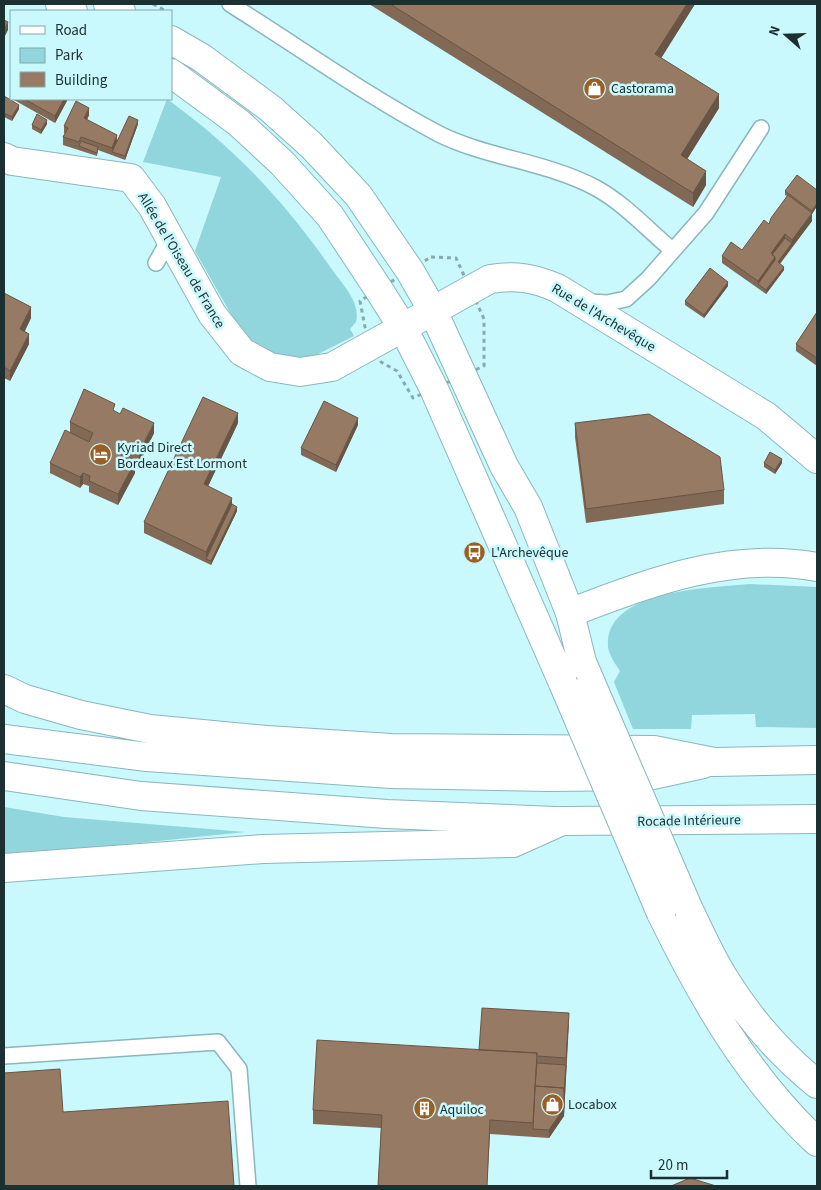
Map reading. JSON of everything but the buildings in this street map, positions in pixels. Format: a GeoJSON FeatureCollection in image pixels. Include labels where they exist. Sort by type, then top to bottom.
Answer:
{"type":"FeatureCollection","features":[{"type":"Feature","properties":{"kind":"main road"},"geometry":{"type":"LineString","coordinates":[[60,4],[71,10]]}},
{"type":"Feature","properties":{"kind":"main road"},"geometry":{"type":"LineString","coordinates":[[108,4],[119,10]]}},
{"type":"Feature","properties":{"kind":"main road"},"geometry":{"type":"LineString","coordinates":[[172,41],[202,58],[271,108],[311,146],[358,195],[410,271],[433,311],[504,466],[528,506],[570,613],[582,662],[689,910],[724,978],[749,1012],[776,1045],[817,1084]]}},
{"type":"Feature","properties":{"kind":"main road"},"geometry":{"type":"LineString","coordinates":[[172,74],[239,123],[283,164],[330,216],[403,328],[434,389],[662,913],[685,961],[724,1028],[756,1074],[817,1142]]}},
{"type":"Feature","properties":{"kind":"main road","name":"Allée de l'Oiseau de France"},"geometry":{"type":"LineString","coordinates":[[4,157],[12,161],[131,178],[152,206],[212,314],[242,352],[270,367],[300,372],[332,367],[433,311]]}},
{"type":"Feature","properties":{"kind":"main road","name":"Rue de l'Archevêque"},"geometry":{"type":"LineString","coordinates":[[433,311],[490,279],[512,276],[534,278],[580,301],[766,416],[817,459]]}},
{"type":"Feature","properties":{"kind":"main road","name":"Rue de l'Archevêque"},"geometry":{"type":"LineString","coordinates":[[766,416],[817,436]]}},
{"type":"Feature","properties":{"kind":"main road"},"geometry":{"type":"LineString","coordinates":[[552,657],[555,638],[564,619],[570,613],[659,579],[727,566],[795,563],[817,568]]}},
{"type":"Feature","properties":{"kind":"main road"},"geometry":{"type":"LineString","coordinates":[[4,689],[25,699],[81,716],[150,729],[267,740],[391,748],[654,750],[714,762]]}},
{"type":"Feature","properties":{"kind":"main road"},"geometry":{"type":"LineString","coordinates":[[4,739],[147,757],[391,774],[548,777],[648,776],[714,762],[817,760]]}},
{"type":"Feature","properties":{"kind":"main road","name":"Rocade Intérieure"},"geometry":{"type":"LineString","coordinates":[[4,776],[141,796],[387,814],[562,821],[817,819]]}},
{"type":"Feature","properties":{"kind":"main road"},"geometry":{"type":"LineString","coordinates":[[4,868],[263,849],[513,843],[562,821]]}},
{"type":"Feature","properties":{"kind":"lane"},"geometry":{"type":"LineString","coordinates":[[230,4],[386,103],[440,134],[468,146],[553,171],[595,187],[625,206],[672,250]]}},
{"type":"Feature","properties":{"kind":"lane"},"geometry":{"type":"LineString","coordinates":[[580,301],[607,303],[626,298],[648,279],[706,213],[761,128]]}},
{"type":"Feature","properties":{"kind":"lane"},"geometry":{"type":"LineString","coordinates":[[156,263],[170,238]]}},
{"type":"Feature","properties":{"kind":"lane"},"geometry":{"type":"LineString","coordinates":[[4,1056],[218,1042],[240,1069],[248,1186]]}},
{"type":"Feature","properties":{"kind":"path"},"geometry":{"type":"LineString","coordinates":[[153,4],[164,10]]}},
{"type":"Feature","properties":{"kind":"green space"},"geometry":{"type":"Polygon","coordinates":[[[167,100],[168,100],[236,156],[295,220],[353,300],[357,315],[356,322],[350,329],[354,336],[312,357],[291,357],[261,351],[244,337],[195,251],[221,177],[143,162],[167,100]]]}},
{"type":"Feature","properties":{"kind":"green space"},"geometry":{"type":"Polygon","coordinates":[[[750,584],[817,587],[817,728],[756,727],[755,714],[692,715],[691,729],[633,729],[614,682],[620,671],[611,657],[608,647],[611,628],[623,613],[641,603],[663,595],[687,590],[750,584]]]}},
{"type":"Feature","properties":{"kind":"green space"},"geometry":{"type":"Polygon","coordinates":[[[4,807],[64,817],[245,832],[4,857],[4,807]]]}},
{"type":"Feature","properties":{"kind":"place","name":"Castorama"},"geometry":{"type":"Point","coordinates":[595,88]}},
{"type":"Feature","properties":{"kind":"place","name":"Kyriad Direct Bordeaux Est Lormont"},"geometry":{"type":"Point","coordinates":[101,455]}},
{"type":"Feature","properties":{"kind":"place","name":"L'Archevêque"},"geometry":{"type":"Point","coordinates":[475,552]}},
{"type":"Feature","properties":{"kind":"place","name":"Locabox"},"geometry":{"type":"Point","coordinates":[552,1104]}},
{"type":"Feature","properties":{"kind":"place","name":"Aquiloc"},"geometry":{"type":"Point","coordinates":[424,1109]}}]}
